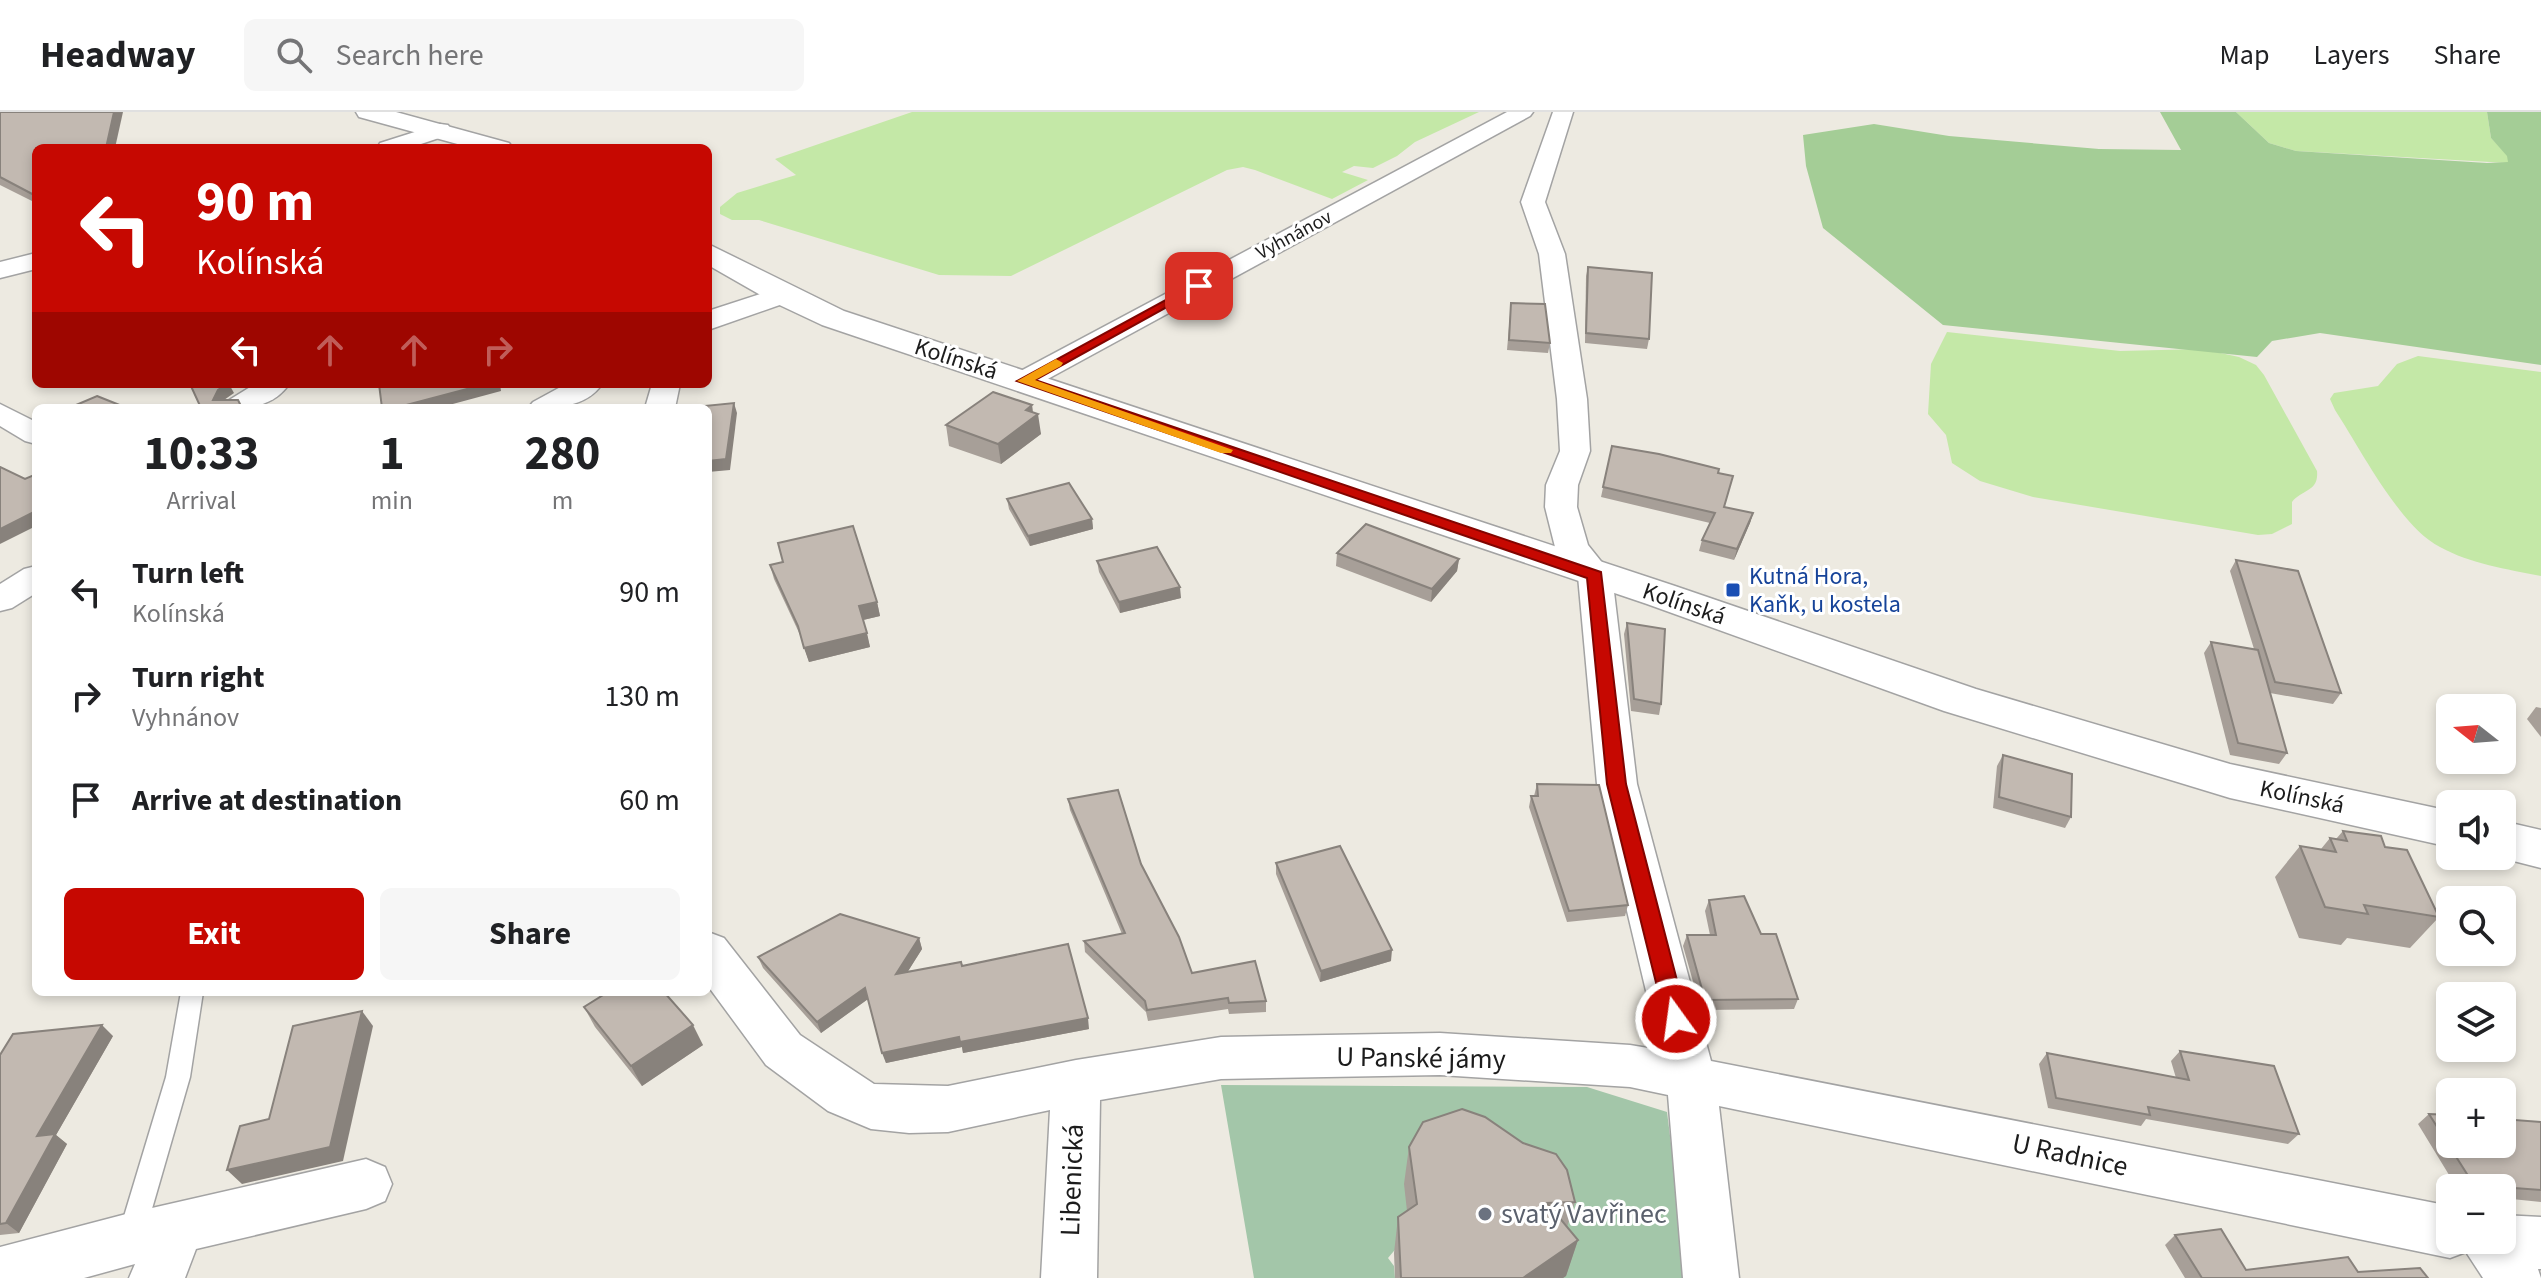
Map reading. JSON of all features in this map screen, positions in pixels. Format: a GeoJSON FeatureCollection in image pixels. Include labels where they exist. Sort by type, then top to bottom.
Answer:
{"type":"FeatureCollection","features":[{"type":"Feature","properties":{"kind":"street"},"geometry":{"type":"LineString","coordinates":[[368,112],[487,144]]}},
{"type":"Feature","properties":{"kind":"street","name":"Vyhnánov"},"geometry":{"type":"LineString","coordinates":[[1023,381],[1523,112]]}},
{"type":"Feature","properties":{"kind":"street"},"geometry":{"type":"LineString","coordinates":[[1563,112],[1533,202],[1552,254],[1572,399],[1575,451],[1562,485],[1561,507],[1572,547],[1595,575],[1617,784],[1691,1077],[1711,1278]]}},
{"type":"Feature","properties":{"kind":"street"},"geometry":{"type":"LineString","coordinates":[[400,144],[440,130]]}},
{"type":"Feature","properties":{"kind":"street","name":"Kolínská"},"geometry":{"type":"LineString","coordinates":[[712,255],[782,295],[833,318],[1960,700],[2230,781],[2436,826]]}},
{"type":"Feature","properties":{"kind":"street"},"geometry":{"type":"LineString","coordinates":[[0,270],[32,262]]}},
{"type":"Feature","properties":{"kind":"street"},"geometry":{"type":"LineString","coordinates":[[713,315],[782,295]]}},
{"type":"Feature","properties":{"kind":"street"},"geometry":{"type":"LineString","coordinates":[[242,404],[268,388]]}},
{"type":"Feature","properties":{"kind":"street"},"geometry":{"type":"LineString","coordinates":[[550,404],[580,388]]}},
{"type":"Feature","properties":{"kind":"street"},"geometry":{"type":"LineString","coordinates":[[0,413],[32,433]]}},
{"type":"Feature","properties":{"kind":"street"},"geometry":{"type":"LineString","coordinates":[[0,600],[32,580]]}},
{"type":"Feature","properties":{"kind":"street"},"geometry":{"type":"LineString","coordinates":[[2516,843],[2541,849]]}},
{"type":"Feature","properties":{"kind":"street","name":"U Panské jámy"},"geometry":{"type":"LineString","coordinates":[[712,956],[783,1050],[846,1095],[871,1106],[909,1110],[948,1109],[1076,1082],[1221,1058],[1440,1054],[1630,1066],[1691,1077]]}},
{"type":"Feature","properties":{"kind":"street","name":"U Radnice"},"geometry":{"type":"LineString","coordinates":[[1691,1077],[2436,1229]]}},
{"type":"Feature","properties":{"kind":"street","name":"Libenická"},"geometry":{"type":"LineString","coordinates":[[1069,1278],[1076,1082]]}},
{"type":"Feature","properties":{"kind":"street"},"geometry":{"type":"LineString","coordinates":[[0,1274],[155,1249],[366,1184]]}},
{"type":"Feature","properties":{"kind":"street"},"geometry":{"type":"LineString","coordinates":[[2516,1242],[2541,1243]]}},
{"type":"Feature","properties":{"kind":"street"},"geometry":{"type":"LineString","coordinates":[[2498,1254],[2514,1278]]}},
{"type":"Feature","properties":{"kind":"lane"},"geometry":{"type":"LineString","coordinates":[[155,1249],[191,996]]}},
{"type":"Feature","properties":{"kind":"green space"},"geometry":{"type":"Polygon","coordinates":[[[912,112],[1479,112],[1415,142],[1397,156],[1373,168],[1354,166],[1342,172],[1368,180],[1332,199],[1255,170],[1243,167],[1227,170],[1011,276],[939,275],[759,220],[732,220],[720,214],[720,207],[737,193],[796,175],[775,159],[912,112]]]}},
{"type":"Feature","properties":{"kind":"green space"},"geometry":{"type":"Polygon","coordinates":[[[2160,112],[2236,112],[2269,143],[2296,151],[2487,163],[2508,162],[2507,156],[2491,138],[2487,112],[2541,112],[2541,365],[2320,333],[2272,341],[2257,357],[1943,325],[1823,228],[1806,166],[1803,135],[1874,124],[1949,136],[2099,149],[2181,150],[2160,112]]]}},
{"type":"Feature","properties":{"kind":"green space"},"geometry":{"type":"Polygon","coordinates":[[[2236,112],[2487,112],[2491,138],[2508,156],[2508,163],[2296,151],[2269,143],[2236,112]]]}},
{"type":"Feature","properties":{"kind":"green space"},"geometry":{"type":"Polygon","coordinates":[[[1947,332],[2120,351],[2202,349],[2239,357],[2256,365],[2264,375],[2317,471],[2315,483],[2292,502],[2292,524],[2272,534],[2258,535],[2033,497],[1980,481],[1952,463],[1946,435],[1928,414],[1931,364],[1947,332]]]}},
{"type":"Feature","properties":{"kind":"green space"},"geometry":{"type":"Polygon","coordinates":[[[2418,356],[2541,372],[2541,576],[2464,558],[2425,537],[2396,505],[2335,410],[2330,399],[2334,393],[2378,386],[2397,364],[2418,356]]]}},
{"type":"Feature","properties":{"kind":"green space"},"geometry":{"type":"Polygon","coordinates":[[[1221,1085],[1587,1087],[1667,1112],[1688,1278],[1563,1278],[1420,1220],[1388,1258],[1394,1266],[1395,1278],[1254,1278],[1221,1085]]]}},
{"type":"Feature","properties":{"kind":"building"},"geometry":{"type":"Polygon","coordinates":[[[0,112],[114,112],[107,144],[32,144],[32,194],[0,177],[0,112]]]}},
{"type":"Feature","properties":{"kind":"building"},"geometry":{"type":"Polygon","coordinates":[[[1588,267],[1652,273],[1649,339],[1586,333],[1588,267]]]}},
{"type":"Feature","properties":{"kind":"building"},"geometry":{"type":"Polygon","coordinates":[[[1511,303],[1545,304],[1550,343],[1509,340],[1511,303]]]}},
{"type":"Feature","properties":{"kind":"building"},"geometry":{"type":"Polygon","coordinates":[[[192,388],[221,388],[213,400],[238,400],[240,404],[199,404],[192,388]]]}},
{"type":"Feature","properties":{"kind":"building"},"geometry":{"type":"Polygon","coordinates":[[[380,388],[471,388],[410,404],[382,404],[380,388]]]}},
{"type":"Feature","properties":{"kind":"building"},"geometry":{"type":"Polygon","coordinates":[[[993,392],[1032,405],[1026,410],[1038,414],[998,444],[946,425],[993,392]]]}},
{"type":"Feature","properties":{"kind":"building"},"geometry":{"type":"Polygon","coordinates":[[[97,396],[117,404],[78,404],[97,396]]]}},
{"type":"Feature","properties":{"kind":"building"},"geometry":{"type":"Polygon","coordinates":[[[734,403],[726,459],[712,461],[712,405],[734,403]]]}},
{"type":"Feature","properties":{"kind":"building"},"geometry":{"type":"Polygon","coordinates":[[[1612,446],[1659,454],[1719,469],[1718,473],[1733,476],[1724,507],[1753,513],[1737,549],[1702,540],[1715,513],[1603,487],[1612,446]]]}},
{"type":"Feature","properties":{"kind":"building"},"geometry":{"type":"Polygon","coordinates":[[[0,467],[25,479],[32,476],[32,513],[0,529],[0,467]]]}},
{"type":"Feature","properties":{"kind":"building"},"geometry":{"type":"Polygon","coordinates":[[[1069,483],[1092,519],[1028,536],[1007,499],[1069,483]]]}},
{"type":"Feature","properties":{"kind":"building"},"geometry":{"type":"Polygon","coordinates":[[[1366,524],[1459,559],[1432,589],[1337,553],[1366,524]]]}},
{"type":"Feature","properties":{"kind":"building"},"geometry":{"type":"Polygon","coordinates":[[[853,526],[877,602],[859,606],[867,633],[804,648],[798,626],[770,565],[783,562],[778,543],[853,526]]]}},
{"type":"Feature","properties":{"kind":"building"},"geometry":{"type":"Polygon","coordinates":[[[1157,547],[1180,587],[1119,602],[1097,561],[1157,547]]]}},
{"type":"Feature","properties":{"kind":"building"},"geometry":{"type":"Polygon","coordinates":[[[2236,560],[2298,571],[2341,693],[2275,682],[2236,560]]]}},
{"type":"Feature","properties":{"kind":"building"},"geometry":{"type":"Polygon","coordinates":[[[1627,623],[1665,629],[1661,704],[1634,699],[1627,623]]]}},
{"type":"Feature","properties":{"kind":"building"},"geometry":{"type":"Polygon","coordinates":[[[2211,642],[2258,650],[2287,753],[2238,743],[2211,642]]]}},
{"type":"Feature","properties":{"kind":"building"},"geometry":{"type":"Polygon","coordinates":[[[2003,755],[2072,774],[2071,817],[1999,797],[2003,755]]]}},
{"type":"Feature","properties":{"kind":"building"},"geometry":{"type":"Polygon","coordinates":[[[1537,784],[1599,785],[1628,905],[1569,911],[1531,796],[1538,796],[1537,784]]]}},
{"type":"Feature","properties":{"kind":"building"},"geometry":{"type":"Polygon","coordinates":[[[1118,790],[1141,864],[1179,937],[1192,973],[1255,961],[1266,1001],[1229,1003],[1228,998],[1147,1010],[1145,1001],[1084,941],[1125,933],[1068,799],[1118,790]]]}},
{"type":"Feature","properties":{"kind":"building"},"geometry":{"type":"Polygon","coordinates":[[[2343,831],[2381,836],[2385,847],[2407,850],[2436,917],[2364,905],[2368,914],[2325,907],[2300,846],[2336,852],[2330,838],[2347,841],[2343,831]]]}},
{"type":"Feature","properties":{"kind":"building"},"geometry":{"type":"Polygon","coordinates":[[[1340,846],[1392,950],[1321,971],[1276,863],[1340,846]]]}},
{"type":"Feature","properties":{"kind":"building"},"geometry":{"type":"Polygon","coordinates":[[[1744,896],[1761,934],[1776,934],[1798,999],[1705,1000],[1687,935],[1716,935],[1709,900],[1744,896]]]}},
{"type":"Feature","properties":{"kind":"building"},"geometry":{"type":"Polygon","coordinates":[[[840,914],[919,938],[896,974],[961,962],[962,966],[1068,944],[1088,1018],[960,1042],[959,1037],[882,1053],[865,988],[817,1022],[758,957],[840,914]]]}},
{"type":"Feature","properties":{"kind":"building"},"geometry":{"type":"Polygon","coordinates":[[[602,996],[668,996],[693,1025],[631,1066],[584,1007],[602,996]]]}},
{"type":"Feature","properties":{"kind":"building"},"geometry":{"type":"Polygon","coordinates":[[[362,1011],[330,1147],[227,1170],[240,1126],[269,1119],[293,1026],[362,1011]]]}},
{"type":"Feature","properties":{"kind":"building"},"geometry":{"type":"Polygon","coordinates":[[[102,1025],[37,1136],[55,1134],[6,1223],[0,1224],[0,1055],[13,1034],[102,1025]]]}},
{"type":"Feature","properties":{"kind":"building"},"geometry":{"type":"Polygon","coordinates":[[[2180,1051],[2274,1066],[2299,1134],[2148,1107],[2150,1115],[2056,1098],[2047,1053],[2189,1080],[2180,1051]]]}},
{"type":"Feature","properties":{"kind":"building","name":"svatý Vavřinec"},"geometry":{"type":"Polygon","coordinates":[[[1462,1109],[1485,1117],[1523,1143],[1556,1154],[1567,1170],[1575,1202],[1547,1203],[1578,1240],[1523,1278],[1401,1278],[1398,1217],[1417,1204],[1409,1147],[1423,1122],[1462,1109]]]}},
{"type":"Feature","properties":{"kind":"building"},"geometry":{"type":"Polygon","coordinates":[[[2516,1120],[2541,1122],[2541,1190],[2516,1188],[2516,1174],[2467,1174],[2457,1158],[2516,1158],[2516,1120]]]}},
{"type":"Feature","properties":{"kind":"building"},"geometry":{"type":"Polygon","coordinates":[[[2221,1229],[2246,1270],[2348,1257],[2358,1272],[2420,1268],[2428,1278],[2202,1278],[2175,1235],[2221,1229]]]}},
{"type":"Feature","properties":{"kind":"slow traffic"},"geometry":{"type":"LineString","coordinates":[[1056,363],[1023,381],[1226,450]]}},
{"type":"Feature","properties":{"kind":"place","name":"Kutná Hora, Kaňk, u kostela"},"geometry":{"type":"Point","coordinates":[1733,590]}},
{"type":"Feature","properties":{"kind":"place","name":"svatý Vavřinec"},"geometry":{"type":"Point","coordinates":[1485,1214]}},
{"type":"Feature","properties":{"kind":"route"},"geometry":{"type":"LineString","coordinates":[[1199,286],[1023,381],[1595,575],[1617,784],[1676,1019]]}}]}
